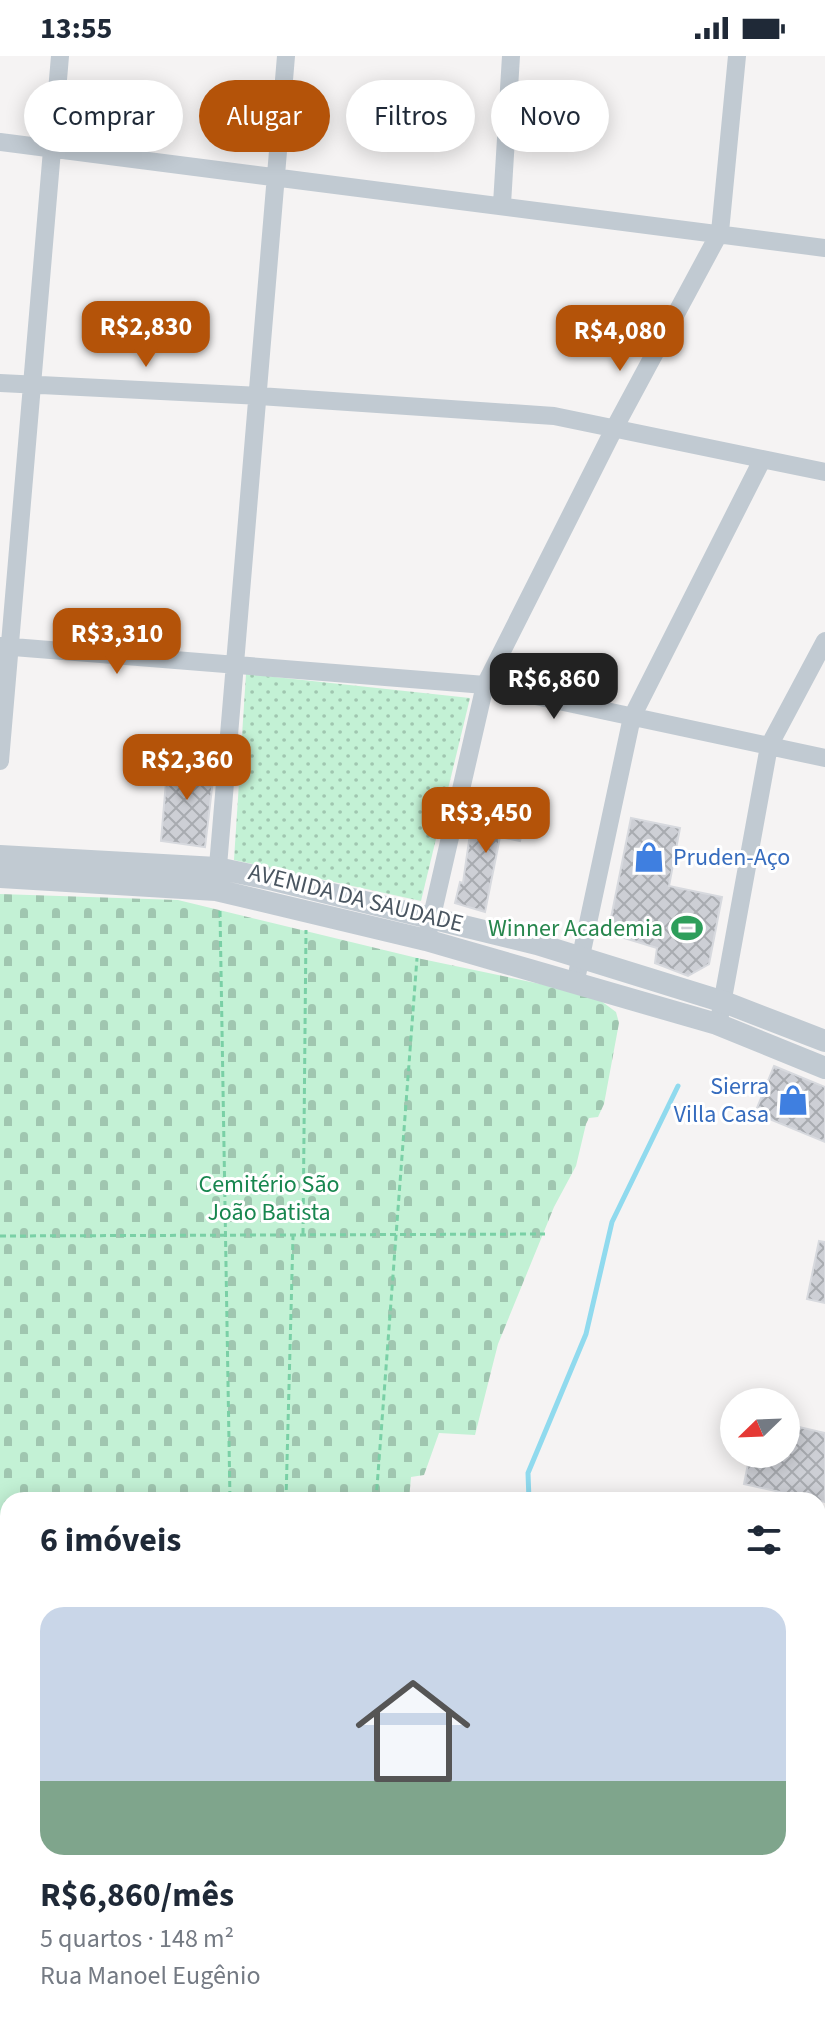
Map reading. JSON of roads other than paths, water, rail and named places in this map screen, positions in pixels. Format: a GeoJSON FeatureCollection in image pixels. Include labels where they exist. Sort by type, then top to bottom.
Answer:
{"type":"FeatureCollection","features":[{"type":"Feature","properties":{"kind":"street"},"geometry":{"type":"LineString","coordinates":[[58,80],[60,56]]}},
{"type":"Feature","properties":{"kind":"street"},"geometry":{"type":"LineString","coordinates":[[218,889],[286,56]]}},
{"type":"Feature","properties":{"kind":"street"},"geometry":{"type":"LineString","coordinates":[[502,204],[511,56]]}},
{"type":"Feature","properties":{"kind":"street"},"geometry":{"type":"LineString","coordinates":[[425,939],[485,685],[615,427],[720,232],[737,56]]}},
{"type":"Feature","properties":{"kind":"street"},"geometry":{"type":"LineString","coordinates":[[0,142],[24,144]]}},
{"type":"Feature","properties":{"kind":"street"},"geometry":{"type":"LineString","coordinates":[[0,761],[5,646],[52,152]]}},
{"type":"Feature","properties":{"kind":"street"},"geometry":{"type":"LineString","coordinates":[[98,152],[825,248]]}},
{"type":"Feature","properties":{"kind":"street"},"geometry":{"type":"LineString","coordinates":[[0,383],[259,396],[554,416],[825,472]]}},
{"type":"Feature","properties":{"kind":"street"},"geometry":{"type":"LineString","coordinates":[[575,984],[632,717],[762,460]]}},
{"type":"Feature","properties":{"kind":"street"},"geometry":{"type":"LineString","coordinates":[[717,1024],[724,1002],[769,746],[825,641]]}},
{"type":"Feature","properties":{"kind":"street"},"geometry":{"type":"LineString","coordinates":[[5,646],[485,685],[825,758]]}},
{"type":"Feature","properties":{"kind":"street","name":"AVENIDA DA SAUDADE"},"geometry":{"type":"LineString","coordinates":[[0,856],[218,889],[425,939],[717,1024],[825,1067]]}},
{"type":"Feature","properties":{"kind":"street","name":"AVENIDA DA SAUDADE"},"geometry":{"type":"LineString","coordinates":[[0,877],[218,889]]}},
{"type":"Feature","properties":{"kind":"street","name":"AVENIDA DA SAUDADE"},"geometry":{"type":"LineString","coordinates":[[425,939],[580,958],[724,1002],[825,1041]]}},
{"type":"Feature","properties":{"kind":"waterway"},"geometry":{"type":"LineString","coordinates":[[529,1492],[528,1473],[586,1334],[612,1222],[678,1086]]}},
{"type":"Feature","properties":{"kind":"place","name":"Pruden-Aço"},"geometry":{"type":"Point","coordinates":[649,857]}},
{"type":"Feature","properties":{"kind":"place","name":"Winner Academia"},"geometry":{"type":"Point","coordinates":[687,928]}},
{"type":"Feature","properties":{"kind":"place","name":"Sierra Villa Casa"},"geometry":{"type":"Point","coordinates":[793,1100]}},
{"type":"Feature","properties":{"kind":"park label","name":"Cemitério São João Batista"},"geometry":{"type":"Point","coordinates":[269,1198]}}]}
